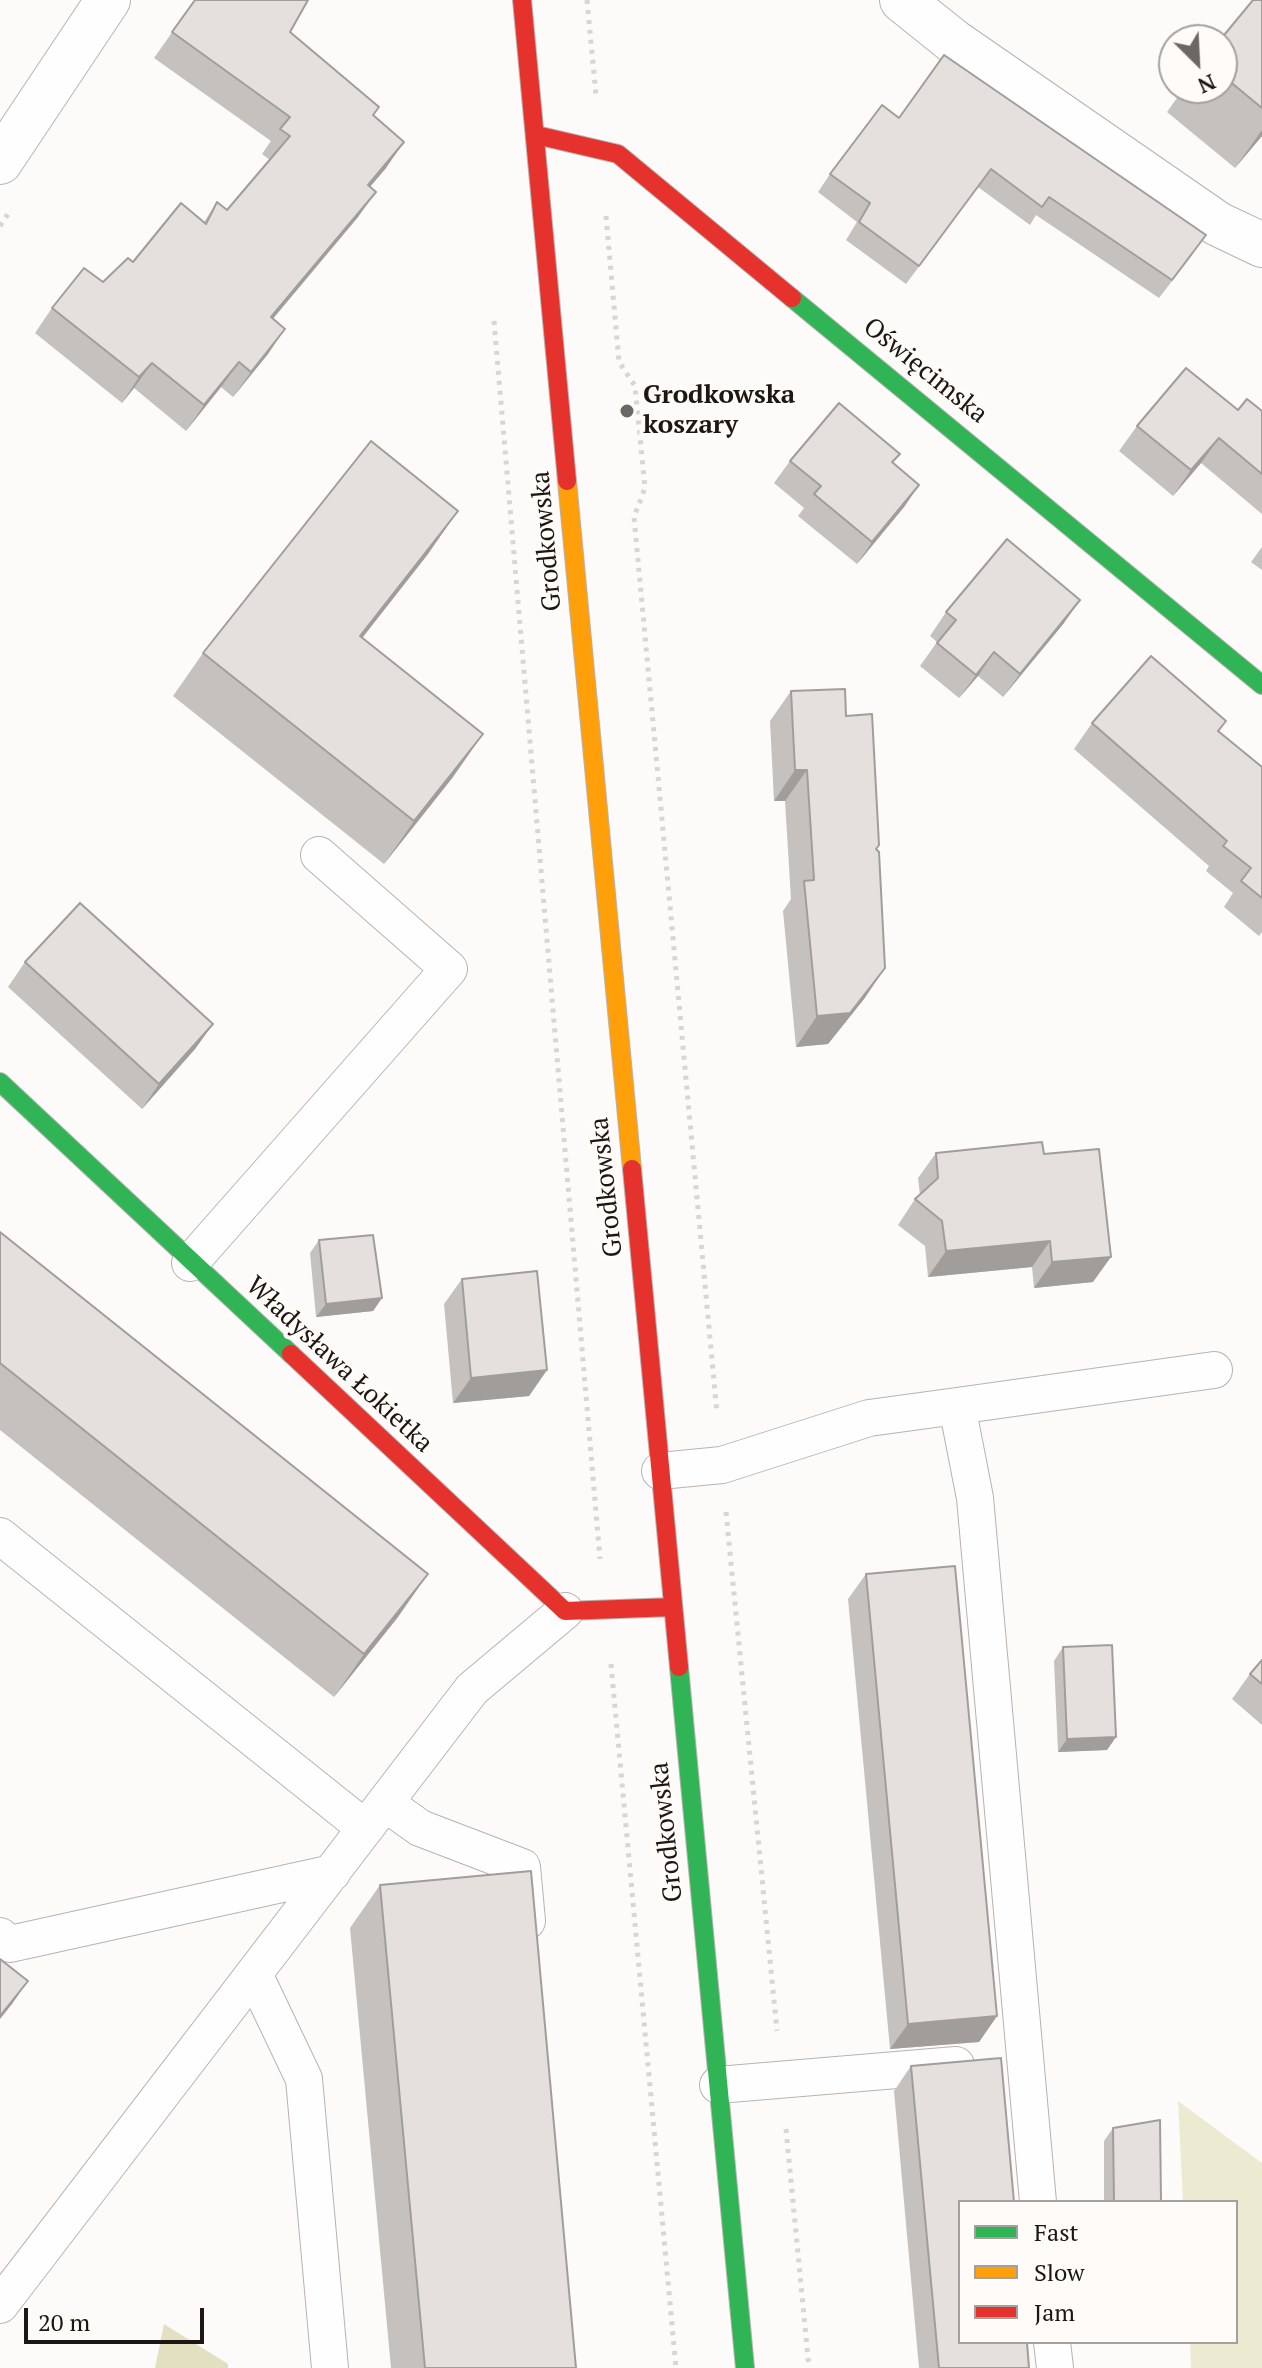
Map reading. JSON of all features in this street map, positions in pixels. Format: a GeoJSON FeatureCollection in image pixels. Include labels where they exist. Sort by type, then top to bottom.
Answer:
{"type":"FeatureCollection","features":[{"type":"Feature","properties":{"kind":"main road","name":"Grodkowska"},"geometry":{"type":"LineString","coordinates":[[522,0],[745,2368]]}},
{"type":"Feature","properties":{"kind":"main road","name":"Oświęcimska"},"geometry":{"type":"LineString","coordinates":[[536,135],[618,154],[1262,685]]}},
{"type":"Feature","properties":{"kind":"main road","name":"Władysława Łokietka"},"geometry":{"type":"LineString","coordinates":[[0,1082],[565,1611]]}},
{"type":"Feature","properties":{"kind":"main road"},"geometry":{"type":"LineString","coordinates":[[565,1611],[673,1607]]}},
{"type":"Feature","properties":{"kind":"street"},"geometry":{"type":"LineString","coordinates":[[0,162],[108,0]]}},
{"type":"Feature","properties":{"kind":"street"},"geometry":{"type":"LineString","coordinates":[[902,0],[953,41],[1218,224],[1262,245]]}},
{"type":"Feature","properties":{"kind":"lane"},"geometry":{"type":"LineString","coordinates":[[190,1263],[449,969],[319,855]]}},
{"type":"Feature","properties":{"kind":"lane"},"geometry":{"type":"LineString","coordinates":[[660,1471],[722,1465],[869,1418],[1214,1370]]}},
{"type":"Feature","properties":{"kind":"lane"},"geometry":{"type":"LineString","coordinates":[[957,1406],[975,1498],[1038,2200]]}},
{"type":"Feature","properties":{"kind":"lane"},"geometry":{"type":"LineString","coordinates":[[0,1536],[375,1816],[420,1828],[522,1867],[531,1959]]}},
{"type":"Feature","properties":{"kind":"lane"},"geometry":{"type":"LineString","coordinates":[[0,2305],[472,1689],[565,1611]]}},
{"type":"Feature","properties":{"kind":"lane"},"geometry":{"type":"LineString","coordinates":[[0,1936],[10,1944],[332,1873]]}},
{"type":"Feature","properties":{"kind":"lane"},"geometry":{"type":"LineString","coordinates":[[254,1974],[304,2079],[330,2368]]}},
{"type":"Feature","properties":{"kind":"lane"},"geometry":{"type":"LineString","coordinates":[[718,2085],[1024,2059]]}},
{"type":"Feature","properties":{"kind":"lane"},"geometry":{"type":"LineString","coordinates":[[1052,2344],[1055,2368]]}},
{"type":"Feature","properties":{"kind":"path"},"geometry":{"type":"LineString","coordinates":[[587,0],[619,362],[635,386],[645,488],[634,517],[809,2368]]}},
{"type":"Feature","properties":{"kind":"path"},"geometry":{"type":"LineString","coordinates":[[494,318],[595,1513],[676,2368]]}},
{"type":"Feature","properties":{"kind":"green space"},"geometry":{"type":"Polygon","coordinates":[[[1178,2101],[1262,2163],[1262,2368],[1191,2368],[1190,2344],[1238,2344],[1238,2200],[1183,2200],[1178,2101]]]}},
{"type":"Feature","properties":{"kind":"shaded area"},"geometry":{"type":"Polygon","coordinates":[[[164,2324],[228,2364],[228,2368],[155,2368],[164,2324]]]}},
{"type":"Feature","properties":{"kind":"building"},"geometry":{"type":"Polygon","coordinates":[[[195,0],[308,0],[290,32],[379,107],[373,115],[404,142],[368,185],[376,192],[271,317],[285,329],[251,372],[239,362],[204,405],[152,363],[139,377],[52,308],[84,268],[103,282],[128,258],[133,262],[181,203],[206,224],[217,202],[227,210],[290,136],[280,129],[290,117],[172,32],[195,0]]]}},
{"type":"Feature","properties":{"kind":"building"},"geometry":{"type":"Polygon","coordinates":[[[1253,0],[1262,0],[1262,108],[1238,88],[1238,24],[1233,24],[1253,0]]]}},
{"type":"Feature","properties":{"kind":"building"},"geometry":{"type":"Polygon","coordinates":[[[944,55],[1206,235],[1172,280],[1049,197],[1042,207],[991,169],[919,266],[859,222],[870,203],[830,174],[882,105],[899,118],[944,55]]]}},
{"type":"Feature","properties":{"kind":"building"},"geometry":{"type":"Polygon","coordinates":[[[1186,368],[1238,410],[1247,399],[1262,411],[1262,474],[1219,438],[1191,470],[1137,426],[1186,368]]]}},
{"type":"Feature","properties":{"kind":"building"},"geometry":{"type":"Polygon","coordinates":[[[839,403],[900,454],[892,462],[919,485],[872,542],[814,494],[821,486],[790,461],[839,403]]]}},
{"type":"Feature","properties":{"kind":"building"},"geometry":{"type":"Polygon","coordinates":[[[371,441],[458,511],[360,636],[483,734],[414,821],[203,653],[371,441]]]}},
{"type":"Feature","properties":{"kind":"building"},"geometry":{"type":"Polygon","coordinates":[[[1007,539],[1080,600],[1020,674],[994,652],[976,675],[937,643],[956,620],[946,612],[1007,539]]]}},
{"type":"Feature","properties":{"kind":"building"},"geometry":{"type":"Polygon","coordinates":[[[1151,656],[1226,721],[1218,731],[1262,767],[1262,898],[1241,881],[1251,868],[1223,846],[1227,841],[1092,723],[1151,656]]]}},
{"type":"Feature","properties":{"kind":"building"},"geometry":{"type":"Polygon","coordinates":[[[845,689],[846,716],[872,714],[879,845],[876,849],[879,852],[885,968],[850,1013],[817,1016],[804,881],[814,880],[807,770],[795,770],[791,691],[845,689]]]}},
{"type":"Feature","properties":{"kind":"building"},"geometry":{"type":"Polygon","coordinates":[[[80,903],[213,1024],[159,1084],[25,962],[80,903]]]}},
{"type":"Feature","properties":{"kind":"building"},"geometry":{"type":"Polygon","coordinates":[[[1042,1142],[1044,1154],[1099,1149],[1111,1257],[1052,1262],[1050,1241],[946,1251],[942,1221],[915,1199],[938,1178],[936,1153],[1042,1142]]]}},
{"type":"Feature","properties":{"kind":"building"},"geometry":{"type":"Polygon","coordinates":[[[0,1232],[428,1574],[364,1654],[0,1363],[0,1232]]]}},
{"type":"Feature","properties":{"kind":"building"},"geometry":{"type":"Polygon","coordinates":[[[373,1235],[382,1298],[326,1304],[319,1240],[373,1235]]]}},
{"type":"Feature","properties":{"kind":"building"},"geometry":{"type":"Polygon","coordinates":[[[537,1271],[547,1370],[471,1378],[462,1279],[537,1271]]]}},
{"type":"Feature","properties":{"kind":"building"},"geometry":{"type":"Polygon","coordinates":[[[955,1566],[997,2016],[908,2024],[866,1574],[955,1566]]]}},
{"type":"Feature","properties":{"kind":"building"},"geometry":{"type":"Polygon","coordinates":[[[1112,1645],[1116,1737],[1067,1739],[1063,1647],[1112,1645]]]}},
{"type":"Feature","properties":{"kind":"building"},"geometry":{"type":"Polygon","coordinates":[[[1262,1660],[1262,1684],[1250,1674],[1262,1660]]]}},
{"type":"Feature","properties":{"kind":"building"},"geometry":{"type":"Polygon","coordinates":[[[531,1871],[576,2368],[425,2368],[380,1885],[531,1871]]]}},
{"type":"Feature","properties":{"kind":"building"},"geometry":{"type":"Polygon","coordinates":[[[0,1959],[28,1981],[0,2016],[0,1959]]]}},
{"type":"Feature","properties":{"kind":"building"},"geometry":{"type":"Polygon","coordinates":[[[1001,2058],[1014,2200],[958,2200],[958,2344],[1027,2344],[1029,2368],[939,2368],[911,2066],[1001,2058]]]}},
{"type":"Feature","properties":{"kind":"building"},"geometry":{"type":"Polygon","coordinates":[[[1160,2120],[1161,2200],[1114,2200],[1113,2128],[1160,2120]]]}},
{"type":"Feature","properties":{"kind":"traffic: fast"},"geometry":{"type":"LineString","coordinates":[[792,298],[1262,685]]}},
{"type":"Feature","properties":{"kind":"traffic: fast"},"geometry":{"type":"LineString","coordinates":[[0,1082],[291,1354]]}},
{"type":"Feature","properties":{"kind":"traffic: fast"},"geometry":{"type":"LineString","coordinates":[[679,1667],[745,2368]]}},
{"type":"Feature","properties":{"kind":"traffic: slow"},"geometry":{"type":"LineString","coordinates":[[567,481],[632,1169]]}},
{"type":"Feature","properties":{"kind":"traffic: jam"},"geometry":{"type":"LineString","coordinates":[[522,0],[567,481]]}},
{"type":"Feature","properties":{"kind":"traffic: jam"},"geometry":{"type":"LineString","coordinates":[[536,135],[618,154],[792,298]]}},
{"type":"Feature","properties":{"kind":"traffic: jam"},"geometry":{"type":"LineString","coordinates":[[632,1169],[679,1667]]}},
{"type":"Feature","properties":{"kind":"traffic: jam"},"geometry":{"type":"LineString","coordinates":[[291,1354],[565,1611],[673,1607]]}},
{"type":"Feature","properties":{"kind":"place","name":"Grodkowska koszary"},"geometry":{"type":"Point","coordinates":[627,411]}}]}
